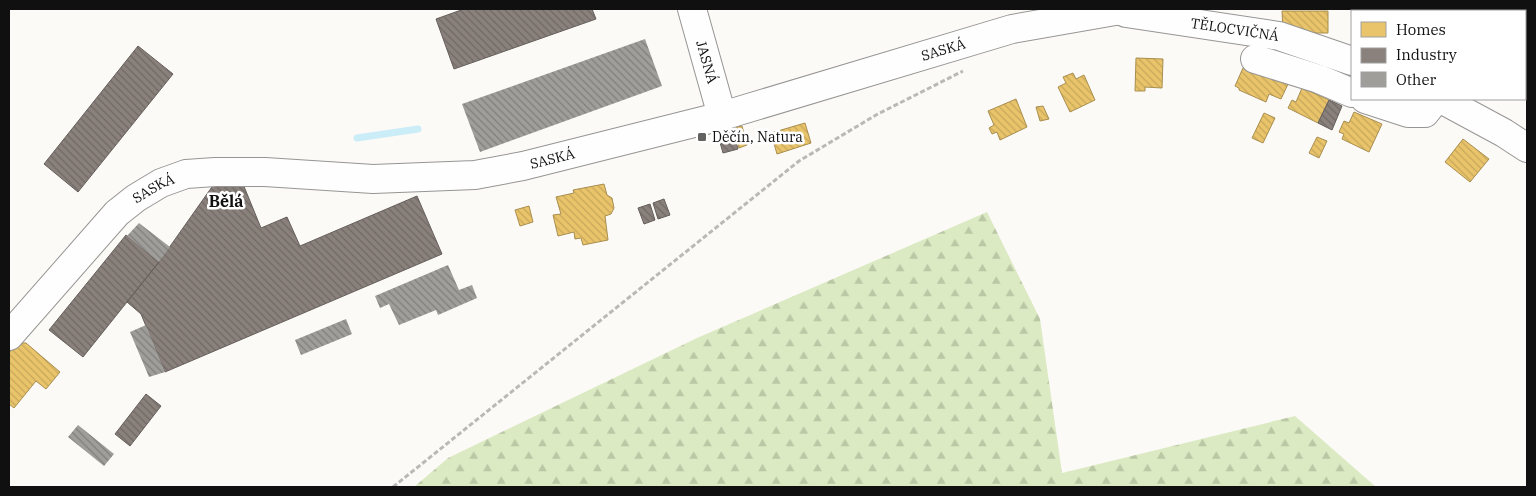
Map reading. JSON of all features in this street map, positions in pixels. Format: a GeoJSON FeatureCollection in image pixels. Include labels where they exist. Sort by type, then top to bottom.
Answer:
{"type":"FeatureCollection","features":[{"type":"Feature","properties":{"kind":"street","name":"JASNÁ"},"geometry":{"type":"LineString","coordinates":[[692,9],[722,116]]}},
{"type":"Feature","properties":{"kind":"street","name":"SASKÁ"},"geometry":{"type":"LineString","coordinates":[[9,336],[117,212],[160,183],[186,174],[265,172],[373,179],[475,174],[523,166],[722,116],[1012,29],[1115,11],[1147,9]]}},
{"type":"Feature","properties":{"kind":"street","name":"TĚLOCVIČNÁ"},"geometry":{"type":"LineString","coordinates":[[1115,11],[1279,36],[1351,61]]}},
{"type":"Feature","properties":{"kind":"street","name":"TĚLOCVIČNÁ"},"geometry":{"type":"LineString","coordinates":[[1254,59],[1318,79],[1351,93]]}},
{"type":"Feature","properties":{"kind":"street"},"geometry":{"type":"LineString","coordinates":[[1368,100],[1408,112],[1425,113],[1435,100]]}},
{"type":"Feature","properties":{"kind":"street"},"geometry":{"type":"LineString","coordinates":[[1443,100],[1527,148]]}},
{"type":"Feature","properties":{"kind":"path"},"geometry":{"type":"LineString","coordinates":[[392,487],[580,339],[799,161],[876,115],[970,68]]}},
{"type":"Feature","properties":{"kind":"green space"},"geometry":{"type":"Polygon","coordinates":[[[987,212],[1040,319],[1062,473],[1295,416],[1376,487],[414,487],[448,458],[697,338],[987,212]]]}},
{"type":"Feature","properties":{"kind":"building: Homes"},"geometry":{"type":"Polygon","coordinates":[[[1282,11],[1328,11],[1328,33],[1293,33],[1283,30],[1282,11]]]}},
{"type":"Feature","properties":{"kind":"building: Homes"},"geometry":{"type":"Polygon","coordinates":[[[1526,24],[1527,24],[1526,50],[1526,24]]]}},
{"type":"Feature","properties":{"kind":"building: Homes"},"geometry":{"type":"Polygon","coordinates":[[[1136,58],[1163,59],[1162,88],[1145,87],[1145,91],[1135,91],[1136,58]]]}},
{"type":"Feature","properties":{"kind":"building: Homes"},"geometry":{"type":"Polygon","coordinates":[[[1250,65],[1289,82],[1281,99],[1269,94],[1266,102],[1239,90],[1235,86],[1243,68],[1247,71],[1250,65]]]}},
{"type":"Feature","properties":{"kind":"building: Homes"},"geometry":{"type":"Polygon","coordinates":[[[1073,73],[1076,79],[1084,75],[1095,100],[1070,112],[1058,87],[1066,83],[1063,77],[1073,73]]]}},
{"type":"Feature","properties":{"kind":"building: Homes"},"geometry":{"type":"Polygon","coordinates":[[[1302,88],[1329,100],[1318,123],[1288,108],[1292,100],[1296,102],[1302,88]]]}},
{"type":"Feature","properties":{"kind":"building: Homes"},"geometry":{"type":"Polygon","coordinates":[[[1016,99],[1027,127],[1000,140],[997,132],[992,134],[989,128],[994,125],[988,111],[1016,99]]]}},
{"type":"Feature","properties":{"kind":"building: Homes"},"geometry":{"type":"Polygon","coordinates":[[[1043,106],[1049,119],[1040,121],[1036,107],[1043,106]]]}},
{"type":"Feature","properties":{"kind":"building: Homes"},"geometry":{"type":"Polygon","coordinates":[[[1354,112],[1382,124],[1369,152],[1342,139],[1344,134],[1339,132],[1344,121],[1349,123],[1354,112]]]}},
{"type":"Feature","properties":{"kind":"building: Homes"},"geometry":{"type":"Polygon","coordinates":[[[1264,113],[1275,118],[1263,143],[1252,138],[1264,113]]]}},
{"type":"Feature","properties":{"kind":"building: Homes"},"geometry":{"type":"Polygon","coordinates":[[[805,123],[811,143],[777,154],[771,133],[805,123]]]}},
{"type":"Feature","properties":{"kind":"building: Homes"},"geometry":{"type":"Polygon","coordinates":[[[742,126],[747,145],[739,148],[733,128],[742,126]]]}},
{"type":"Feature","properties":{"kind":"building: Homes"},"geometry":{"type":"Polygon","coordinates":[[[1317,137],[1327,141],[1319,158],[1309,153],[1317,137]]]}},
{"type":"Feature","properties":{"kind":"building: Homes"},"geometry":{"type":"Polygon","coordinates":[[[1463,139],[1489,159],[1470,182],[1445,162],[1463,139]]]}},
{"type":"Feature","properties":{"kind":"building: Homes"},"geometry":{"type":"Polygon","coordinates":[[[604,184],[607,195],[612,198],[614,208],[611,214],[605,216],[608,240],[583,245],[581,238],[575,239],[574,232],[558,236],[553,215],[561,214],[556,197],[574,193],[573,190],[604,184]]]}},
{"type":"Feature","properties":{"kind":"building: Homes"},"geometry":{"type":"Polygon","coordinates":[[[529,206],[533,222],[520,226],[515,210],[529,206]]]}},
{"type":"Feature","properties":{"kind":"building: Homes"},"geometry":{"type":"Polygon","coordinates":[[[17,343],[26,343],[60,372],[46,389],[36,381],[14,408],[9,404],[9,353],[17,343]]]}},
{"type":"Feature","properties":{"kind":"building: Industry"},"geometry":{"type":"Polygon","coordinates":[[[464,9],[592,9],[596,19],[454,69],[436,19],[464,9]]]}},
{"type":"Feature","properties":{"kind":"building: Industry"},"geometry":{"type":"Polygon","coordinates":[[[138,46],[173,74],[78,192],[44,164],[138,46]]]}},
{"type":"Feature","properties":{"kind":"building: Industry"},"geometry":{"type":"Polygon","coordinates":[[[1329,100],[1342,106],[1332,130],[1318,123],[1329,100]]]}},
{"type":"Feature","properties":{"kind":"building: Industry"},"geometry":{"type":"Polygon","coordinates":[[[732,128],[738,149],[723,153],[717,132],[732,128]]]}},
{"type":"Feature","properties":{"kind":"building: Industry"},"geometry":{"type":"Polygon","coordinates":[[[214,184],[243,184],[261,228],[287,217],[300,246],[417,196],[442,254],[165,372],[141,314],[127,302],[159,262],[214,184]]]}},
{"type":"Feature","properties":{"kind":"building: Industry"},"geometry":{"type":"Polygon","coordinates":[[[664,199],[670,215],[658,219],[653,203],[664,199]]]}},
{"type":"Feature","properties":{"kind":"building: Industry"},"geometry":{"type":"Polygon","coordinates":[[[650,204],[655,220],[644,224],[638,208],[650,204]]]}},
{"type":"Feature","properties":{"kind":"building: Industry"},"geometry":{"type":"Polygon","coordinates":[[[126,235],[159,262],[83,357],[49,330],[126,235]]]}},
{"type":"Feature","properties":{"kind":"building: Industry"},"geometry":{"type":"Polygon","coordinates":[[[146,394],[161,406],[130,446],[115,434],[146,394]]]}},
{"type":"Feature","properties":{"kind":"building: Other"},"geometry":{"type":"Polygon","coordinates":[[[645,39],[662,86],[480,152],[462,104],[645,39]]]}},
{"type":"Feature","properties":{"kind":"building: Other"},"geometry":{"type":"Polygon","coordinates":[[[139,223],[170,247],[159,262],[127,236],[139,223]]]}},
{"type":"Feature","properties":{"kind":"building: Other"},"geometry":{"type":"Polygon","coordinates":[[[448,265],[459,290],[472,285],[477,298],[438,315],[436,310],[399,325],[389,304],[380,308],[375,296],[448,265]]]}},
{"type":"Feature","properties":{"kind":"building: Other"},"geometry":{"type":"Polygon","coordinates":[[[346,319],[352,334],[301,355],[295,340],[346,319]]]}},
{"type":"Feature","properties":{"kind":"building: Other"},"geometry":{"type":"Polygon","coordinates":[[[146,325],[165,372],[149,377],[130,332],[146,325]]]}},
{"type":"Feature","properties":{"kind":"building: Other"},"geometry":{"type":"Polygon","coordinates":[[[78,425],[114,454],[104,466],[68,437],[78,425]]]}},
{"type":"Feature","properties":{"kind":"waterway"},"geometry":{"type":"LineString","coordinates":[[357,138],[418,129]]}},
{"type":"Feature","properties":{"kind":"place","name":"Děčín, Natura"},"geometry":{"type":"Point","coordinates":[702,137]}},
{"type":"Feature","properties":{"kind":"district","name":"Bělá"},"geometry":{"type":"Point","coordinates":[226,201]}}]}
